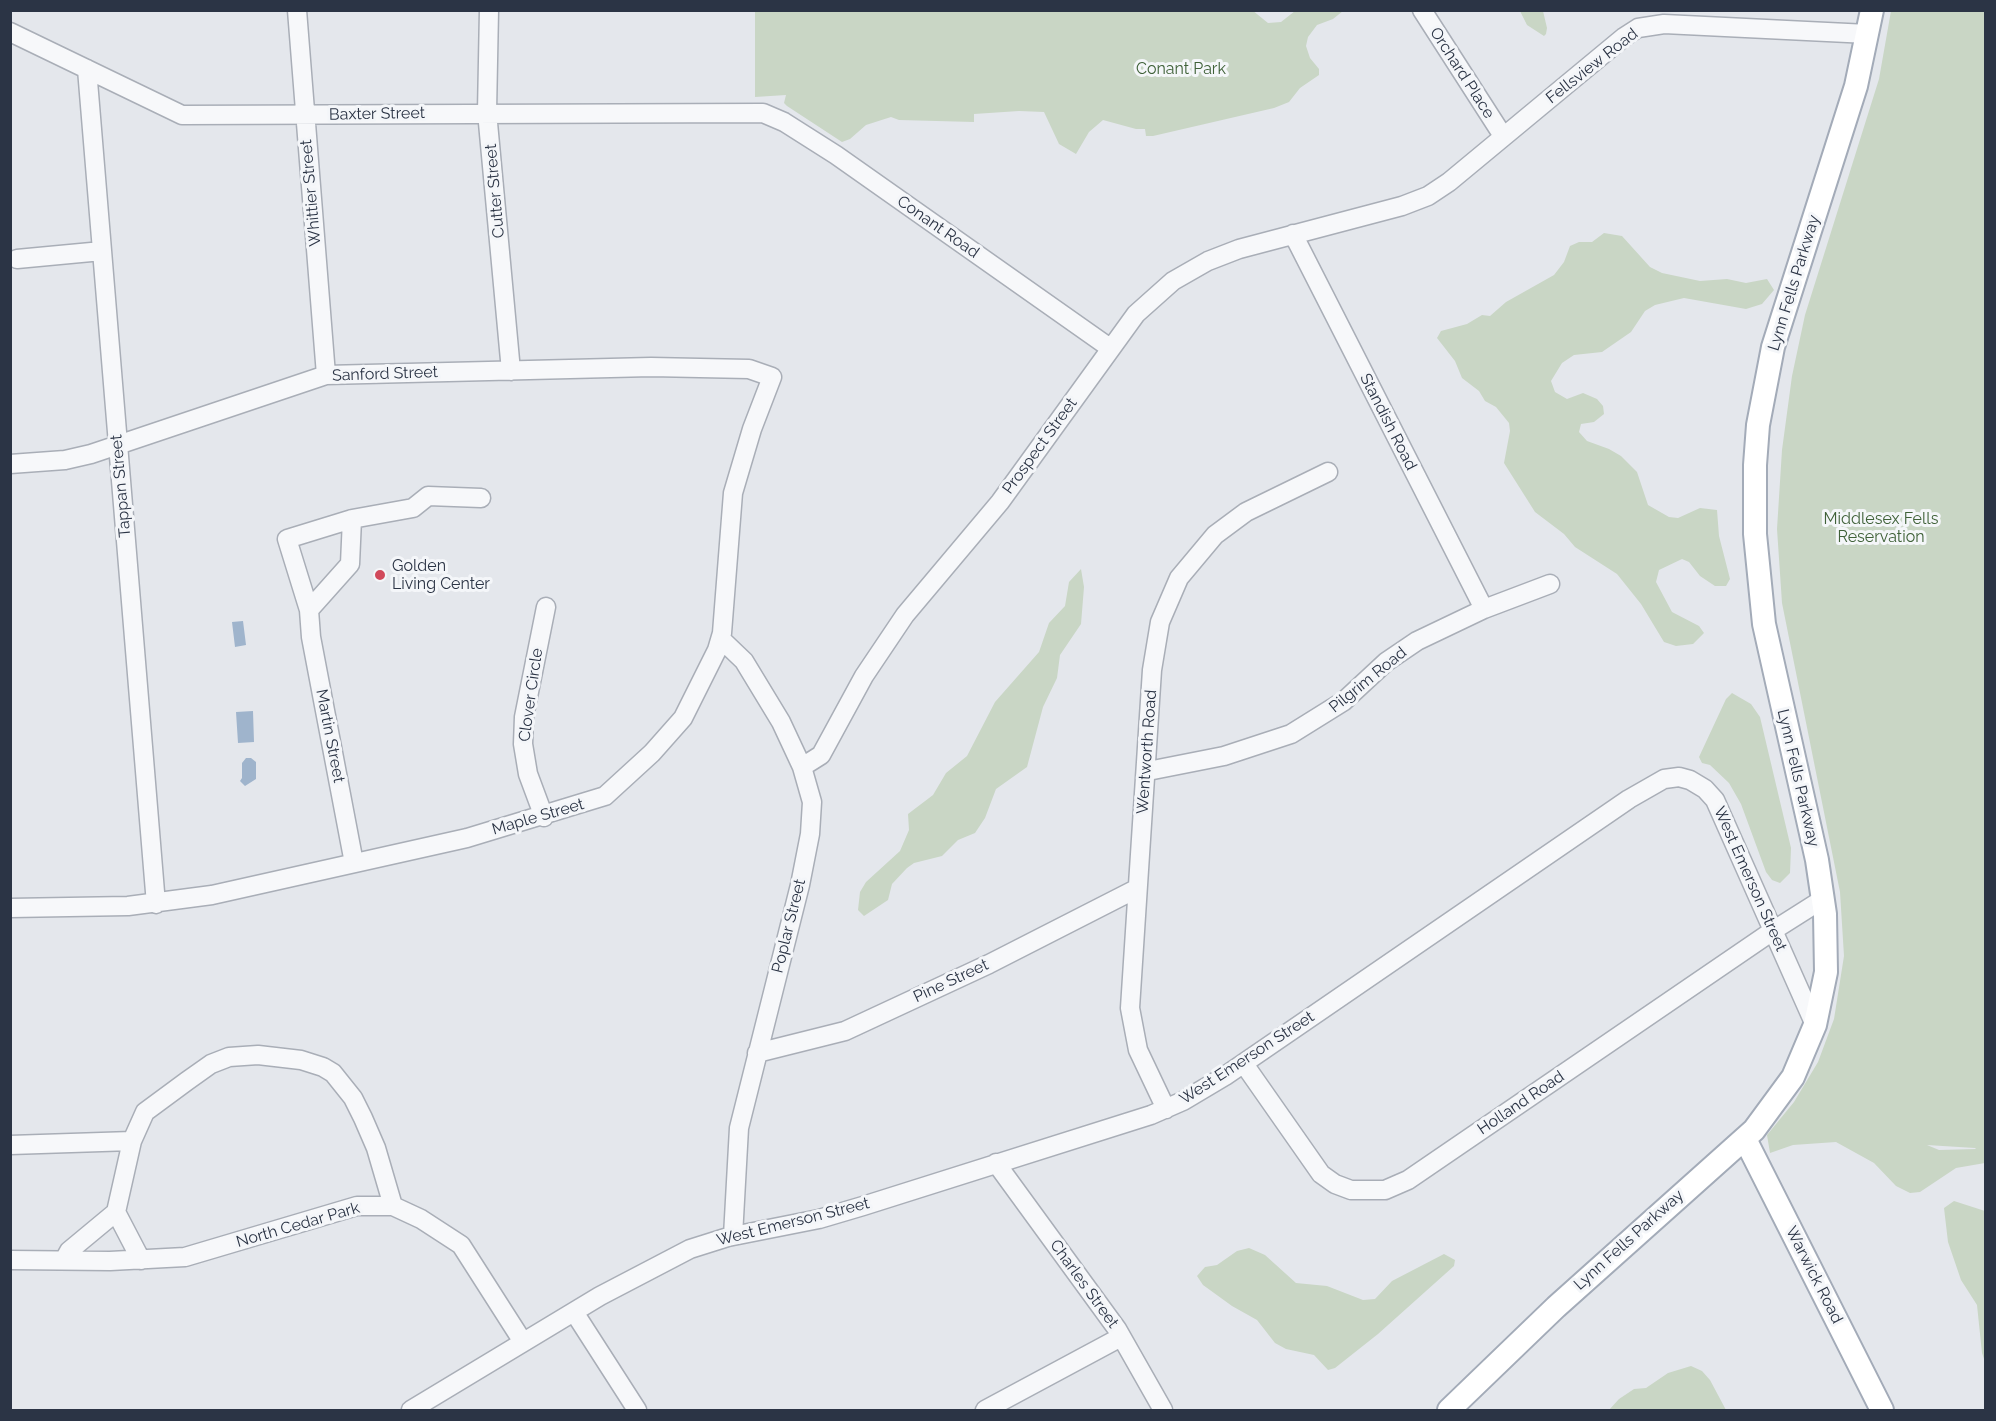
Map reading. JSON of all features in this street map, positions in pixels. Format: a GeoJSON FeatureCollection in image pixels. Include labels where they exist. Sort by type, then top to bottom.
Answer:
{"type":"FeatureCollection","features":[{"type":"Feature","properties":{"kind":"main road","name":"Lynn Fells Parkway"},"geometry":{"type":"LineString","coordinates":[[1449,1410],[1556,1307],[1745,1139],[1787,1087],[1806,1051],[1815,1024],[1827,960],[1823,899],[1764,624],[1755,534],[1755,465],[1758,425],[1773,347],[1856,86],[1872,10]]}},
{"type":"Feature","properties":{"kind":"main road","name":"Warwick Road"},"geometry":{"type":"LineString","coordinates":[[1745,1139],[1882,1410]]}},
{"type":"Feature","properties":{"kind":"street","name":"Whittier Street"},"geometry":{"type":"LineString","coordinates":[[297,10],[326,375]]}},
{"type":"Feature","properties":{"kind":"street","name":"Cutter Street"},"geometry":{"type":"LineString","coordinates":[[489,10],[488,112],[511,371]]}},
{"type":"Feature","properties":{"kind":"street","name":"Orchard Place"},"geometry":{"type":"LineString","coordinates":[[1422,10],[1503,136]]}},
{"type":"Feature","properties":{"kind":"street","name":"Fellsview Road"},"geometry":{"type":"LineString","coordinates":[[1351,219],[1402,206],[1428,196],[1449,182],[1631,32],[1654,24],[1716,18],[1868,34]]}},
{"type":"Feature","properties":{"kind":"street","name":"Baxter Street"},"geometry":{"type":"LineString","coordinates":[[10,32],[182,115],[488,112],[764,113]]}},
{"type":"Feature","properties":{"kind":"street","name":"Tappan Street"},"geometry":{"type":"LineString","coordinates":[[87,69],[156,904]]}},
{"type":"Feature","properties":{"kind":"street","name":"Conant Road"},"geometry":{"type":"LineString","coordinates":[[764,113],[784,122],[836,155],[1110,348]]}},
{"type":"Feature","properties":{"kind":"street","name":"Prospect Street"},"geometry":{"type":"LineString","coordinates":[[802,767],[821,755],[838,722],[893,631],[1006,493],[1110,348],[1144,306],[1188,272],[1239,249],[1351,219]]}},
{"type":"Feature","properties":{"kind":"street","name":"Standish Road"},"geometry":{"type":"LineString","coordinates":[[1293,234],[1484,609]]}},
{"type":"Feature","properties":{"kind":"street"},"geometry":{"type":"LineString","coordinates":[[17,259],[102,251]]}},
{"type":"Feature","properties":{"kind":"street","name":"Sanford Street"},"geometry":{"type":"LineString","coordinates":[[10,464],[77,458],[326,375],[651,367],[749,369],[772,377]]}},
{"type":"Feature","properties":{"kind":"street","name":"Maple Street"},"geometry":{"type":"LineString","coordinates":[[10,908],[156,904],[212,895],[467,838],[544,817],[605,796],[652,753],[683,718],[721,639],[733,493],[752,429],[772,377]]}},
{"type":"Feature","properties":{"kind":"street","name":"Wentworth Road"},"geometry":{"type":"LineString","coordinates":[[1166,1109],[1143,1064],[1131,1022],[1136,889],[1148,771],[1154,651],[1164,610],[1179,578],[1206,544],[1235,519],[1328,472]]}},
{"type":"Feature","properties":{"kind":"street"},"geometry":{"type":"LineString","coordinates":[[309,610],[350,564],[352,519],[413,508],[428,496],[481,498]]}},
{"type":"Feature","properties":{"kind":"street","name":"Martin Street"},"geometry":{"type":"LineString","coordinates":[[352,519],[287,539],[309,610],[310,637],[354,863]]}},
{"type":"Feature","properties":{"kind":"street","name":"Pilgrim Road"},"geometry":{"type":"LineString","coordinates":[[1148,771],[1224,756],[1269,743],[1299,730],[1344,701],[1403,649],[1484,609],[1550,584]]}},
{"type":"Feature","properties":{"kind":"street","name":"Clover Circle"},"geometry":{"type":"LineString","coordinates":[[544,817],[528,774],[523,744],[524,717],[546,607]]}},
{"type":"Feature","properties":{"kind":"street","name":"Poplar Street"},"geometry":{"type":"LineString","coordinates":[[721,639],[740,655],[756,680],[802,767],[812,802],[810,834],[738,1134],[733,1236]]}},
{"type":"Feature","properties":{"kind":"street","name":"West Emerson Street"},"geometry":{"type":"LineString","coordinates":[[411,1410],[574,1312],[677,1254],[733,1236],[819,1219],[1166,1109],[1244,1064],[1638,793],[1671,777],[1690,780],[1705,789],[1715,800],[1815,1024]]}},
{"type":"Feature","properties":{"kind":"street","name":"Pine Street"},"geometry":{"type":"LineString","coordinates":[[757,1053],[845,1031],[989,964],[1136,889]]}},
{"type":"Feature","properties":{"kind":"street","name":"Holland Road"},"geometry":{"type":"LineString","coordinates":[[1244,1064],[1321,1174],[1351,1190],[1384,1190],[1408,1180],[1774,930],[1823,899]]}},
{"type":"Feature","properties":{"kind":"street"},"geometry":{"type":"LineString","coordinates":[[64,1260],[75,1246],[116,1212],[132,1141],[149,1108],[217,1062],[229,1057],[251,1055],[301,1059],[328,1069],[353,1098],[376,1148],[393,1206]]}},
{"type":"Feature","properties":{"kind":"street"},"geometry":{"type":"LineString","coordinates":[[10,1145],[132,1141]]}},
{"type":"Feature","properties":{"kind":"street","name":"Charles Street"},"geometry":{"type":"LineString","coordinates":[[996,1163],[1121,1337],[1163,1410]]}},
{"type":"Feature","properties":{"kind":"street","name":"North Cedar Park"},"geometry":{"type":"LineString","coordinates":[[10,1260],[141,1260],[194,1256],[357,1206],[393,1206],[421,1219],[461,1245],[523,1342]]}},
{"type":"Feature","properties":{"kind":"street"},"geometry":{"type":"LineString","coordinates":[[116,1212],[141,1260]]}},
{"type":"Feature","properties":{"kind":"street"},"geometry":{"type":"LineString","coordinates":[[574,1312],[636,1410]]}},
{"type":"Feature","properties":{"kind":"street"},"geometry":{"type":"LineString","coordinates":[[984,1410],[1121,1337]]}},
{"type":"Feature","properties":{"kind":"green space","name":"Conant Park"},"geometry":{"type":"Polygon","coordinates":[[[1252,10],[1268,23],[1281,22],[1295,11],[1343,11],[1333,19],[1317,25],[1308,37],[1306,46],[1310,58],[1319,69],[1319,75],[1300,88],[1289,102],[1274,108],[1153,136],[1146,136],[1145,129],[1136,129],[1103,120],[1089,132],[1076,154],[1059,144],[1044,112],[974,114],[974,122],[899,120],[891,117],[866,125],[850,139],[842,142],[787,106],[784,103],[786,95],[755,97],[755,11],[1252,10]]]}},
{"type":"Feature","properties":{"kind":"green space"},"geometry":{"type":"Polygon","coordinates":[[[1520,11],[1543,11],[1546,34],[1544,36],[1527,25],[1520,11]]]}},
{"type":"Feature","properties":{"kind":"green space","name":"Middlesex Fells Reservation"},"geometry":{"type":"Polygon","coordinates":[[[1891,11],[1986,11],[1985,1163],[1956,1168],[1920,1192],[1910,1193],[1896,1186],[1874,1163],[1836,1142],[1793,1145],[1770,1153],[1767,1135],[1794,1102],[1818,1062],[1834,1019],[1844,956],[1840,892],[1782,603],[1777,529],[1782,450],[1792,376],[1805,315],[1879,79],[1891,11]],[[1927,1145],[1939,1150],[1975,1148],[1927,1145]]]}},
{"type":"Feature","properties":{"kind":"green space"},"geometry":{"type":"Polygon","coordinates":[[[1604,233],[1622,236],[1650,267],[1662,273],[1700,281],[1727,279],[1746,283],[1767,279],[1774,290],[1762,304],[1746,309],[1684,298],[1655,305],[1645,311],[1631,332],[1602,352],[1574,355],[1562,363],[1551,381],[1555,392],[1567,399],[1583,393],[1597,399],[1603,406],[1604,414],[1594,422],[1581,424],[1579,432],[1587,441],[1621,456],[1637,472],[1648,505],[1669,517],[1678,518],[1700,508],[1717,510],[1719,536],[1730,579],[1726,586],[1715,586],[1700,576],[1689,562],[1682,559],[1659,570],[1656,582],[1672,612],[1699,626],[1704,633],[1693,644],[1676,646],[1664,642],[1641,604],[1617,574],[1575,547],[1564,534],[1535,512],[1504,463],[1510,431],[1509,423],[1496,407],[1485,401],[1479,391],[1462,378],[1455,361],[1437,338],[1441,331],[1467,324],[1482,315],[1490,316],[1506,302],[1554,275],[1564,262],[1570,246],[1579,242],[1592,242],[1604,233]]]}},
{"type":"Feature","properties":{"kind":"green space"},"geometry":{"type":"Polygon","coordinates":[[[1081,569],[1084,587],[1081,624],[1060,655],[1057,678],[1043,707],[1027,767],[996,789],[985,818],[975,833],[958,840],[942,856],[914,863],[907,868],[892,884],[888,900],[864,916],[858,910],[860,892],[866,882],[900,851],[909,830],[908,814],[933,795],[946,773],[967,756],[995,702],[1039,652],[1049,623],[1065,606],[1069,582],[1081,569]]]}},
{"type":"Feature","properties":{"kind":"green space"},"geometry":{"type":"Polygon","coordinates":[[[1732,693],[1751,704],[1760,717],[1791,848],[1790,873],[1780,883],[1772,880],[1766,872],[1741,804],[1729,783],[1710,765],[1702,763],[1699,757],[1726,699],[1732,693]]]}},
{"type":"Feature","properties":{"kind":"green space"},"geometry":{"type":"Polygon","coordinates":[[[1954,1201],[1985,1211],[1985,1362],[1977,1305],[1961,1280],[1948,1242],[1944,1208],[1954,1201]]]}},
{"type":"Feature","properties":{"kind":"green space"},"geometry":{"type":"Polygon","coordinates":[[[1249,1248],[1265,1255],[1296,1283],[1327,1286],[1363,1300],[1375,1299],[1392,1281],[1444,1254],[1455,1260],[1454,1266],[1378,1334],[1335,1368],[1328,1370],[1314,1355],[1286,1349],[1275,1343],[1257,1320],[1232,1306],[1203,1285],[1197,1276],[1205,1267],[1217,1265],[1237,1251],[1249,1248]]]}},
{"type":"Feature","properties":{"kind":"green space"},"geometry":{"type":"Polygon","coordinates":[[[1691,1366],[1702,1371],[1710,1380],[1726,1410],[1609,1410],[1619,1399],[1634,1389],[1646,1388],[1668,1373],[1691,1366]]]}},
{"type":"Feature","properties":{"kind":"water"},"geometry":{"type":"Polygon","coordinates":[[[243,621],[246,645],[235,647],[232,622],[243,621]]]}},
{"type":"Feature","properties":{"kind":"water"},"geometry":{"type":"Polygon","coordinates":[[[253,711],[254,742],[238,743],[236,712],[253,711]]]}},
{"type":"Feature","properties":{"kind":"water"},"geometry":{"type":"Polygon","coordinates":[[[246,758],[251,758],[256,762],[256,779],[245,786],[240,781],[242,763],[246,758]]]}},
{"type":"Feature","properties":{"kind":"place","name":"Golden Living Center"},"geometry":{"type":"Point","coordinates":[380,575]}}]}
